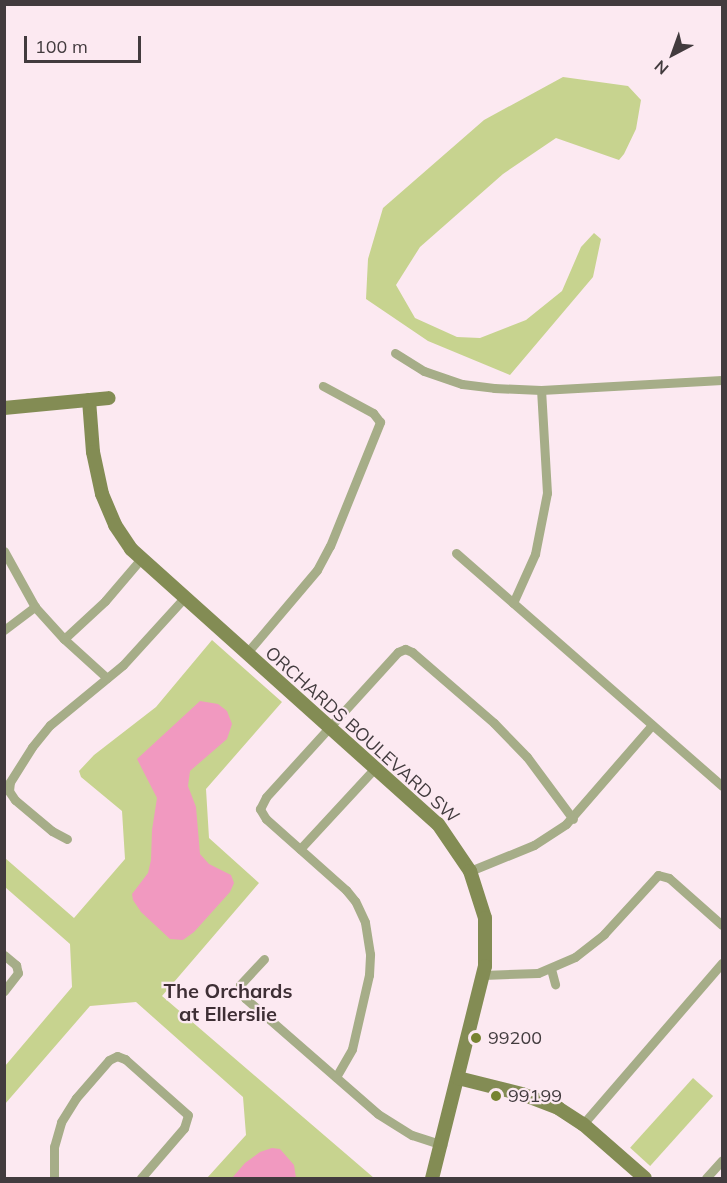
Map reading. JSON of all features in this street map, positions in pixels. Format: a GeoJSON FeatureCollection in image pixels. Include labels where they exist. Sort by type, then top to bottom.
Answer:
{"type":"FeatureCollection","features":[{"type":"Feature","properties":{"kind":"street"},"geometry":{"type":"LineString","coordinates":[[395,353],[424,371],[462,384],[494,388],[541,390],[723,380]]}},
{"type":"Feature","properties":{"kind":"street"},"geometry":{"type":"LineString","coordinates":[[246,654],[317,570],[330,546],[380,422],[373,413],[323,386]]}},
{"type":"Feature","properties":{"kind":"street"},"geometry":{"type":"LineString","coordinates":[[513,603],[535,554],[547,493],[541,390]]}},
{"type":"Feature","properties":{"kind":"street"},"geometry":{"type":"LineString","coordinates":[[4,408],[109,398]]}},
{"type":"Feature","properties":{"kind":"street","name":"ORCHARDS BOULEVARD SW"},"geometry":{"type":"LineString","coordinates":[[89,400],[93,452],[102,494],[115,525],[140,560],[438,824],[470,871],[485,918],[483,975],[432,1179]]}},
{"type":"Feature","properties":{"kind":"street"},"geometry":{"type":"LineString","coordinates":[[4,551],[35,607],[63,639],[107,678]]}},
{"type":"Feature","properties":{"kind":"street"},"geometry":{"type":"LineString","coordinates":[[456,553],[723,786]]}},
{"type":"Feature","properties":{"kind":"street"},"geometry":{"type":"LineString","coordinates":[[63,639],[105,600],[140,560]]}},
{"type":"Feature","properties":{"kind":"street"},"geometry":{"type":"LineString","coordinates":[[67,839],[52,831],[15,800],[9,786],[24,758],[46,730],[139,648],[183,599]]}},
{"type":"Feature","properties":{"kind":"street"},"geometry":{"type":"LineString","coordinates":[[4,630],[35,607]]}},
{"type":"Feature","properties":{"kind":"street"},"geometry":{"type":"LineString","coordinates":[[336,1077],[352,1049],[367,985],[370,965],[368,937],[355,901],[266,819],[260,809],[261,805],[398,652],[408,650],[510,738],[537,769],[573,819]]}},
{"type":"Feature","properties":{"kind":"street"},"geometry":{"type":"LineString","coordinates":[[470,871],[534,845],[573,819],[652,725]]}},
{"type":"Feature","properties":{"kind":"street"},"geometry":{"type":"LineString","coordinates":[[300,849],[374,769]]}},
{"type":"Feature","properties":{"kind":"street"},"geometry":{"type":"LineString","coordinates":[[483,975],[521,975],[550,969],[575,957],[596,942],[658,875],[669,878],[723,925]]}},
{"type":"Feature","properties":{"kind":"street"},"geometry":{"type":"LineString","coordinates":[[4,955],[16,965],[18,974],[4,991]]}},
{"type":"Feature","properties":{"kind":"street"},"geometry":{"type":"LineString","coordinates":[[264,959],[241,982],[241,993],[395,1126],[417,1138],[442,1145]]}},
{"type":"Feature","properties":{"kind":"street"},"geometry":{"type":"LineString","coordinates":[[583,1124],[723,963]]}},
{"type":"Feature","properties":{"kind":"street"},"geometry":{"type":"LineString","coordinates":[[550,969],[555,984]]}},
{"type":"Feature","properties":{"kind":"street"},"geometry":{"type":"LineString","coordinates":[[54,1179],[53,1132],[76,1098],[109,1059],[117,1056],[125,1059],[188,1115],[184,1128],[141,1179]]}},
{"type":"Feature","properties":{"kind":"street"},"geometry":{"type":"LineString","coordinates":[[458,1078],[543,1101],[583,1124],[645,1179]]}},
{"type":"Feature","properties":{"kind":"street"},"geometry":{"type":"LineString","coordinates":[[706,1179],[723,1160]]}},
{"type":"Feature","properties":{"kind":"green space"},"geometry":{"type":"Polygon","coordinates":[[[563,77],[628,86],[641,100],[636,129],[624,154],[619,160],[556,138],[503,174],[420,247],[396,285],[415,318],[457,337],[480,338],[526,320],[562,291],[581,247],[594,233],[601,239],[593,277],[510,375],[428,341],[366,299],[368,259],[383,208],[484,120],[563,77]]]}},
{"type":"Feature","properties":{"kind":"green space"},"geometry":{"type":"Polygon","coordinates":[[[212,640],[282,702],[206,789],[209,838],[259,883],[162,996],[374,1178],[207,1178],[246,1135],[243,1097],[136,1002],[90,1006],[5,1104],[5,1066],[72,987],[70,944],[5,887],[5,858],[74,918],[125,859],[122,811],[81,777],[79,771],[94,755],[156,707],[212,640]]]}},
{"type":"Feature","properties":{"kind":"green space"},"geometry":{"type":"Polygon","coordinates":[[[693,1078],[713,1096],[650,1166],[630,1148],[693,1078]]]}},
{"type":"Feature","properties":{"kind":"shaded area"},"geometry":{"type":"Polygon","coordinates":[[[200,701],[218,704],[227,711],[232,724],[227,739],[190,771],[188,786],[196,807],[200,854],[209,864],[231,875],[234,883],[230,892],[194,932],[183,940],[170,939],[141,912],[133,900],[132,894],[148,873],[157,798],[137,759],[200,701]]]}},
{"type":"Feature","properties":{"kind":"shaded area"},"geometry":{"type":"Polygon","coordinates":[[[272,1148],[280,1149],[294,1165],[296,1178],[232,1178],[245,1163],[260,1152],[272,1148]]]}},
{"type":"Feature","properties":{"kind":"place","name":"99200"},"geometry":{"type":"Point","coordinates":[476,1038]}},
{"type":"Feature","properties":{"kind":"place","name":"99199"},"geometry":{"type":"Point","coordinates":[496,1096]}},
{"type":"Feature","properties":{"kind":"district","name":"The Orchards at Ellerslie"},"geometry":{"type":"Point","coordinates":[228,1002]}}]}
